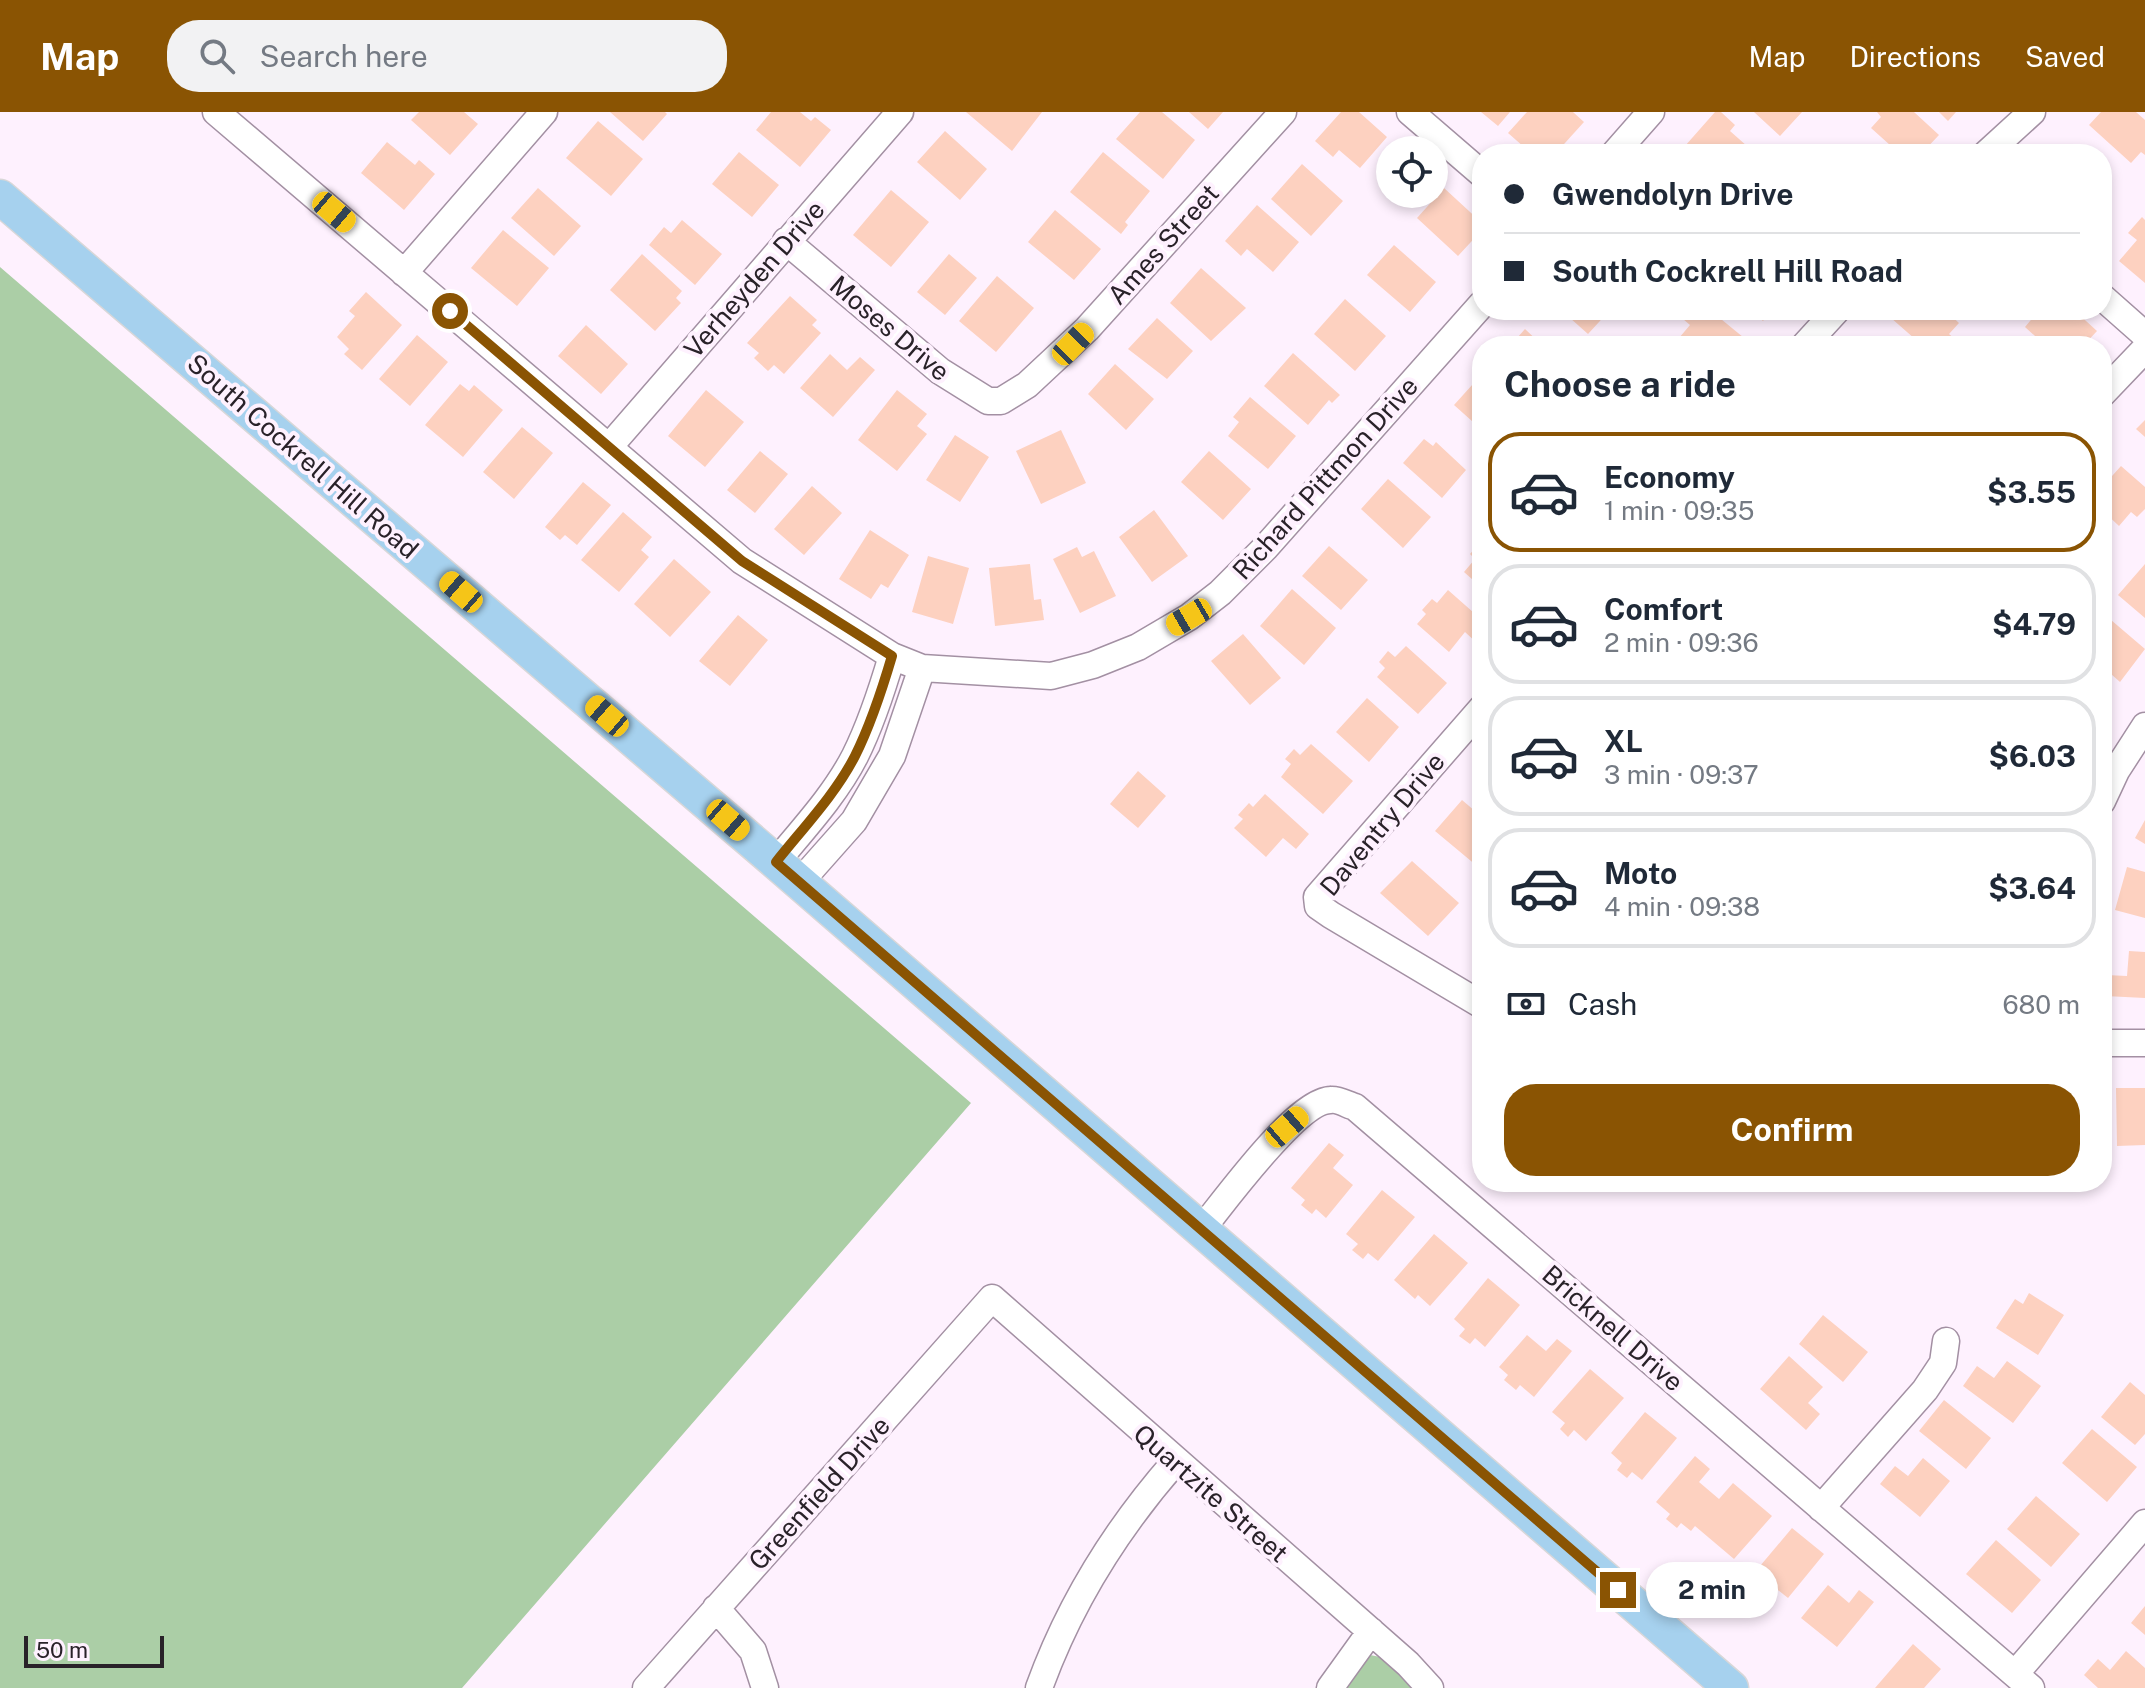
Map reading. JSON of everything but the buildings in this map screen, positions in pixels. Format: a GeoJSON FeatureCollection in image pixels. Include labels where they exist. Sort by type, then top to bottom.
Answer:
{"type":"FeatureCollection","features":[{"type":"Feature","properties":{"kind":"main road","name":"South Cockrell Hill Road"},"geometry":{"type":"LineString","coordinates":[[0,197],[788,872],[1731,1688]]}},
{"type":"Feature","properties":{"kind":"street","name":"Richard Pittmon Drive"},"geometry":{"type":"LineString","coordinates":[[216,112],[742,561],[892,656],[922,668],[1051,676],[1093,665],[1138,647],[1189,617],[1220,593],[1265,548],[1472,315]]}},
{"type":"Feature","properties":{"kind":"street"},"geometry":{"type":"LineString","coordinates":[[404,273],[544,112]]}},
{"type":"Feature","properties":{"kind":"street","name":"Verheyden Drive"},"geometry":{"type":"LineString","coordinates":[[609,447],[900,112]]}},
{"type":"Feature","properties":{"kind":"street","name":"Ames Street"},"geometry":{"type":"LineString","coordinates":[[1001,401],[1013,396],[1077,339],[1283,112]]}},
{"type":"Feature","properties":{"kind":"street"},"geometry":{"type":"LineString","coordinates":[[1410,112],[1472,165]]}},
{"type":"Feature","properties":{"kind":"street"},"geometry":{"type":"LineString","coordinates":[[1623,144],[1651,112]]}},
{"type":"Feature","properties":{"kind":"street"},"geometry":{"type":"LineString","coordinates":[[1997,144],[2032,112]]}},
{"type":"Feature","properties":{"kind":"street","name":"Moses Drive"},"geometry":{"type":"LineString","coordinates":[[786,241],[940,371],[988,401],[1001,401]]}},
{"type":"Feature","properties":{"kind":"street"},"geometry":{"type":"LineString","coordinates":[[2112,306],[2145,335]]}},
{"type":"Feature","properties":{"kind":"street"},"geometry":{"type":"LineString","coordinates":[[1813,336],[1828,320]]}},
{"type":"Feature","properties":{"kind":"street"},"geometry":{"type":"LineString","coordinates":[[2112,384],[2145,349]]}},
{"type":"Feature","properties":{"kind":"street"},"geometry":{"type":"LineString","coordinates":[[788,872],[826,800],[854,758],[876,708],[892,656]]}},
{"type":"Feature","properties":{"kind":"street"},"geometry":{"type":"LineString","coordinates":[[788,872],[854,821],[892,756],[922,668]]}},
{"type":"Feature","properties":{"kind":"street","name":"Daventry Drive"},"geometry":{"type":"LineString","coordinates":[[1472,719],[1317,897],[1318,906],[1472,999]]}},
{"type":"Feature","properties":{"kind":"street"},"geometry":{"type":"LineString","coordinates":[[2112,780],[2145,726]]}},
{"type":"Feature","properties":{"kind":"street"},"geometry":{"type":"LineString","coordinates":[[2112,1043],[2145,1043]]}},
{"type":"Feature","properties":{"kind":"street","name":"Bricknell Drive"},"geometry":{"type":"LineString","coordinates":[[1201,1230],[1287,1127],[1311,1106],[1331,1099],[1355,1107],[2023,1681]]}},
{"type":"Feature","properties":{"kind":"street","name":"Quartzite Street"},"geometry":{"type":"LineString","coordinates":[[992,1298],[1175,1462],[1371,1631],[1430,1688]]}},
{"type":"Feature","properties":{"kind":"street","name":"Greenfield Drive"},"geometry":{"type":"LineString","coordinates":[[646,1688],[992,1298]]}},
{"type":"Feature","properties":{"kind":"street"},"geometry":{"type":"LineString","coordinates":[[1821,1508],[1925,1390],[1943,1363],[1946,1341]]}},
{"type":"Feature","properties":{"kind":"street"},"geometry":{"type":"LineString","coordinates":[[1039,1688],[1084,1590],[1147,1493],[1175,1462]]}},
{"type":"Feature","properties":{"kind":"street"},"geometry":{"type":"LineString","coordinates":[[2023,1681],[2145,1523]]}},
{"type":"Feature","properties":{"kind":"street"},"geometry":{"type":"LineString","coordinates":[[716,1608],[753,1651],[765,1688]]}},
{"type":"Feature","properties":{"kind":"street"},"geometry":{"type":"LineString","coordinates":[[1330,1688],[1371,1631]]}},
{"type":"Feature","properties":{"kind":"green space"},"geometry":{"type":"Polygon","coordinates":[[[0,267],[971,1103],[462,1688],[0,1688],[0,267]]]}},
{"type":"Feature","properties":{"kind":"green space"},"geometry":{"type":"Polygon","coordinates":[[[1370,1655],[1385,1658],[1415,1688],[1344,1688],[1370,1655]]]}},
{"type":"Feature","properties":{"kind":"route"},"geometry":{"type":"LineString","coordinates":[[450,311],[742,561],[892,656],[876,708],[854,758],[826,800],[776,862],[1618,1590]]}}]}
